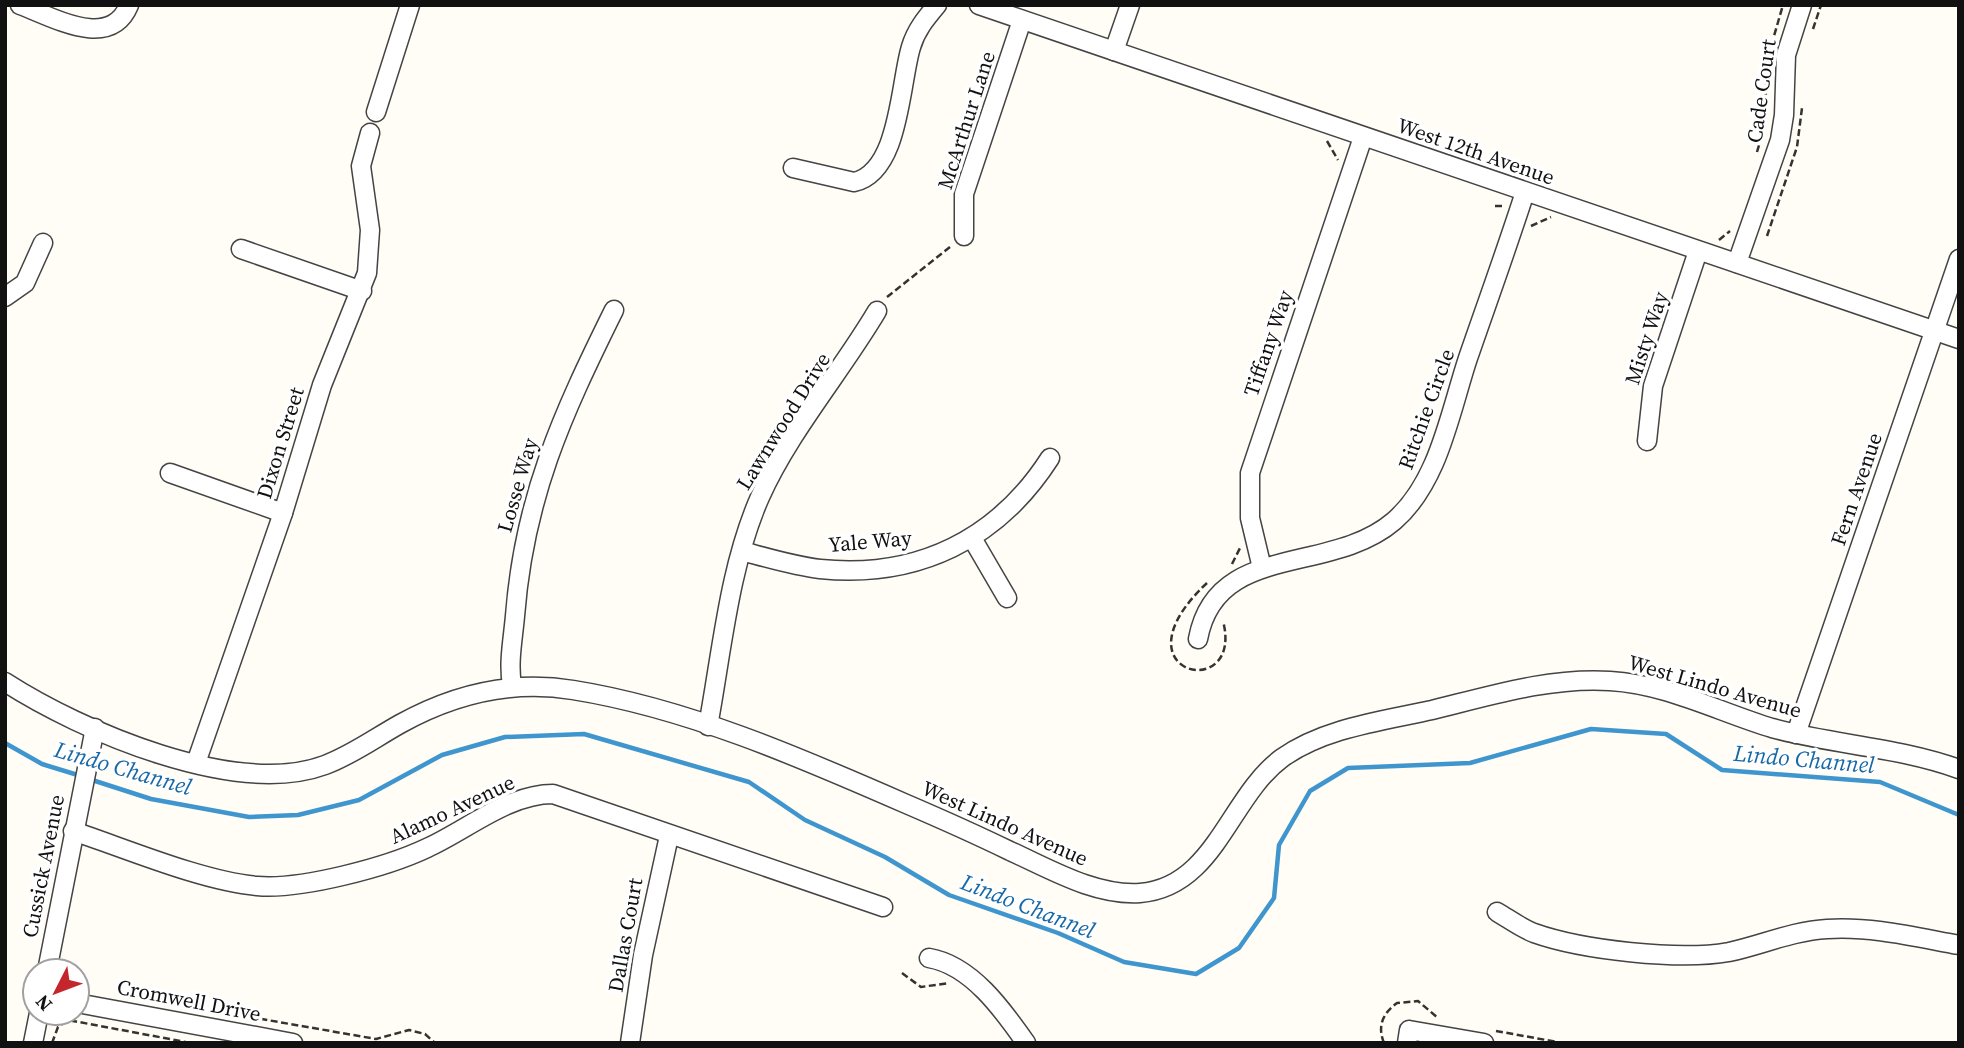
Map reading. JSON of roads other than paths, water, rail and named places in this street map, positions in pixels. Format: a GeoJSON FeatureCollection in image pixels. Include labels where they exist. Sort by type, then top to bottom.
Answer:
{"type":"FeatureCollection","features":[{"type":"Feature","properties":{"kind":"street"},"geometry":{"type":"LineString","coordinates":[[20,5],[97,30],[115,25],[129,5]]}},
{"type":"Feature","properties":{"kind":"street"},"geometry":{"type":"LineString","coordinates":[[376,112],[410,5]]}},
{"type":"Feature","properties":{"kind":"street"},"geometry":{"type":"LineString","coordinates":[[793,168],[853,182],[871,172],[895,127],[915,36],[937,5]]}},
{"type":"Feature","properties":{"kind":"street","name":"West 12th Avenue"},"geometry":{"type":"LineString","coordinates":[[979,5],[1959,339]]}},
{"type":"Feature","properties":{"kind":"street"},"geometry":{"type":"LineString","coordinates":[[1114,51],[1129,5]]}},
{"type":"Feature","properties":{"kind":"street","name":"Cade Court"},"geometry":{"type":"LineString","coordinates":[[1737,263],[1780,140],[1784,115],[1786,55],[1802,5]]}},
{"type":"Feature","properties":{"kind":"street","name":"McArthur Lane"},"geometry":{"type":"LineString","coordinates":[[964,236],[964,194],[1022,20]]}},
{"type":"Feature","properties":{"kind":"street","name":"Dixon Street"},"geometry":{"type":"LineString","coordinates":[[196,763],[283,513],[322,385],[362,291],[370,245],[361,166],[370,132]]}},
{"type":"Feature","properties":{"kind":"street","name":"Tiffany Way"},"geometry":{"type":"LineString","coordinates":[[1262,568],[1249,510],[1250,473],[1363,137]]}},
{"type":"Feature","properties":{"kind":"street","name":"Ritchie Circle"},"geometry":{"type":"LineString","coordinates":[[1198,639],[1204,612],[1218,594],[1239,578],[1262,568],[1356,545],[1384,529],[1417,495],[1439,447],[1525,192]]}},
{"type":"Feature","properties":{"kind":"street"},"geometry":{"type":"LineString","coordinates":[[5,297],[25,283],[43,243]]}},
{"type":"Feature","properties":{"kind":"street"},"geometry":{"type":"LineString","coordinates":[[241,249],[362,291]]}},
{"type":"Feature","properties":{"kind":"street","name":"Misty Way"},"geometry":{"type":"LineString","coordinates":[[1647,441],[1653,386],[1698,251]]}},
{"type":"Feature","properties":{"kind":"street","name":"Fern Avenue"},"geometry":{"type":"LineString","coordinates":[[1796,734],[1959,259]]}},
{"type":"Feature","properties":{"kind":"street","name":"Losse Way"},"geometry":{"type":"LineString","coordinates":[[512,685],[520,569],[532,503],[561,421],[614,310]]}},
{"type":"Feature","properties":{"kind":"street","name":"Lawnwood Drive"},"geometry":{"type":"LineString","coordinates":[[708,726],[742,551],[769,480],[877,310]]}},
{"type":"Feature","properties":{"kind":"street","name":"Yale Way"},"geometry":{"type":"LineString","coordinates":[[742,551],[804,566],[853,569],[925,559],[972,538],[1014,507],[1050,458]]}},
{"type":"Feature","properties":{"kind":"street"},"geometry":{"type":"LineString","coordinates":[[170,473],[283,513]]}},
{"type":"Feature","properties":{"kind":"street"},"geometry":{"type":"LineString","coordinates":[[972,538],[1007,598]]}},
{"type":"Feature","properties":{"kind":"street","name":"West Lindo Avenue"},"geometry":{"type":"LineString","coordinates":[[5,682],[50,709],[95,728],[196,763],[252,774],[307,770],[342,758],[429,709],[512,685],[593,693],[708,726],[902,802],[1073,879],[1112,891],[1135,893],[1163,888],[1194,868],[1256,783],[1286,756],[1324,737],[1382,721],[1547,685],[1614,681],[1661,690],[1796,734],[1908,753],[1959,769]]}},
{"type":"Feature","properties":{"kind":"street","name":"Cussick Avenue"},"geometry":{"type":"LineString","coordinates":[[50,957],[89,747],[95,728]]}},
{"type":"Feature","properties":{"kind":"street","name":"Alamo Avenue"},"geometry":{"type":"LineString","coordinates":[[73,831],[208,876],[260,887],[348,873],[405,858],[453,836],[518,800],[543,794],[573,799],[669,836],[883,907]]}},
{"type":"Feature","properties":{"kind":"street","name":"Dallas Court"},"geometry":{"type":"LineString","coordinates":[[630,1043],[643,955],[669,836]]}},
{"type":"Feature","properties":{"kind":"street"},"geometry":{"type":"LineString","coordinates":[[1497,912],[1545,936],[1671,956],[1731,951],[1788,935],[1828,929],[1870,930],[1959,945]]}},
{"type":"Feature","properties":{"kind":"street"},"geometry":{"type":"LineString","coordinates":[[929,958],[949,963],[969,978],[1001,1010],[1026,1043]]}},
{"type":"Feature","properties":{"kind":"street","name":"Cromwell Drive"},"geometry":{"type":"LineString","coordinates":[[91,1006],[293,1043]]}},
{"type":"Feature","properties":{"kind":"street"},"geometry":{"type":"LineString","coordinates":[[1407,1043],[1409,1030],[1484,1043]]}},
{"type":"Feature","properties":{"kind":"waterway","name":"Lindo Channel"},"geometry":{"type":"LineString","coordinates":[[89,779],[151,799],[249,817],[298,815],[359,800],[442,755],[505,737],[584,734],[749,782],[805,820],[885,857],[949,895],[1058,933],[1124,962],[1196,974],[1239,948],[1274,898],[1279,845],[1310,791],[1348,768],[1470,763],[1591,729],[1666,734],[1722,770],[1880,782],[1959,815]]}},
{"type":"Feature","properties":{"kind":"waterway","name":"Lindo Channel"},"geometry":{"type":"LineString","coordinates":[[5,743],[42,764],[81,776]]}}]}
